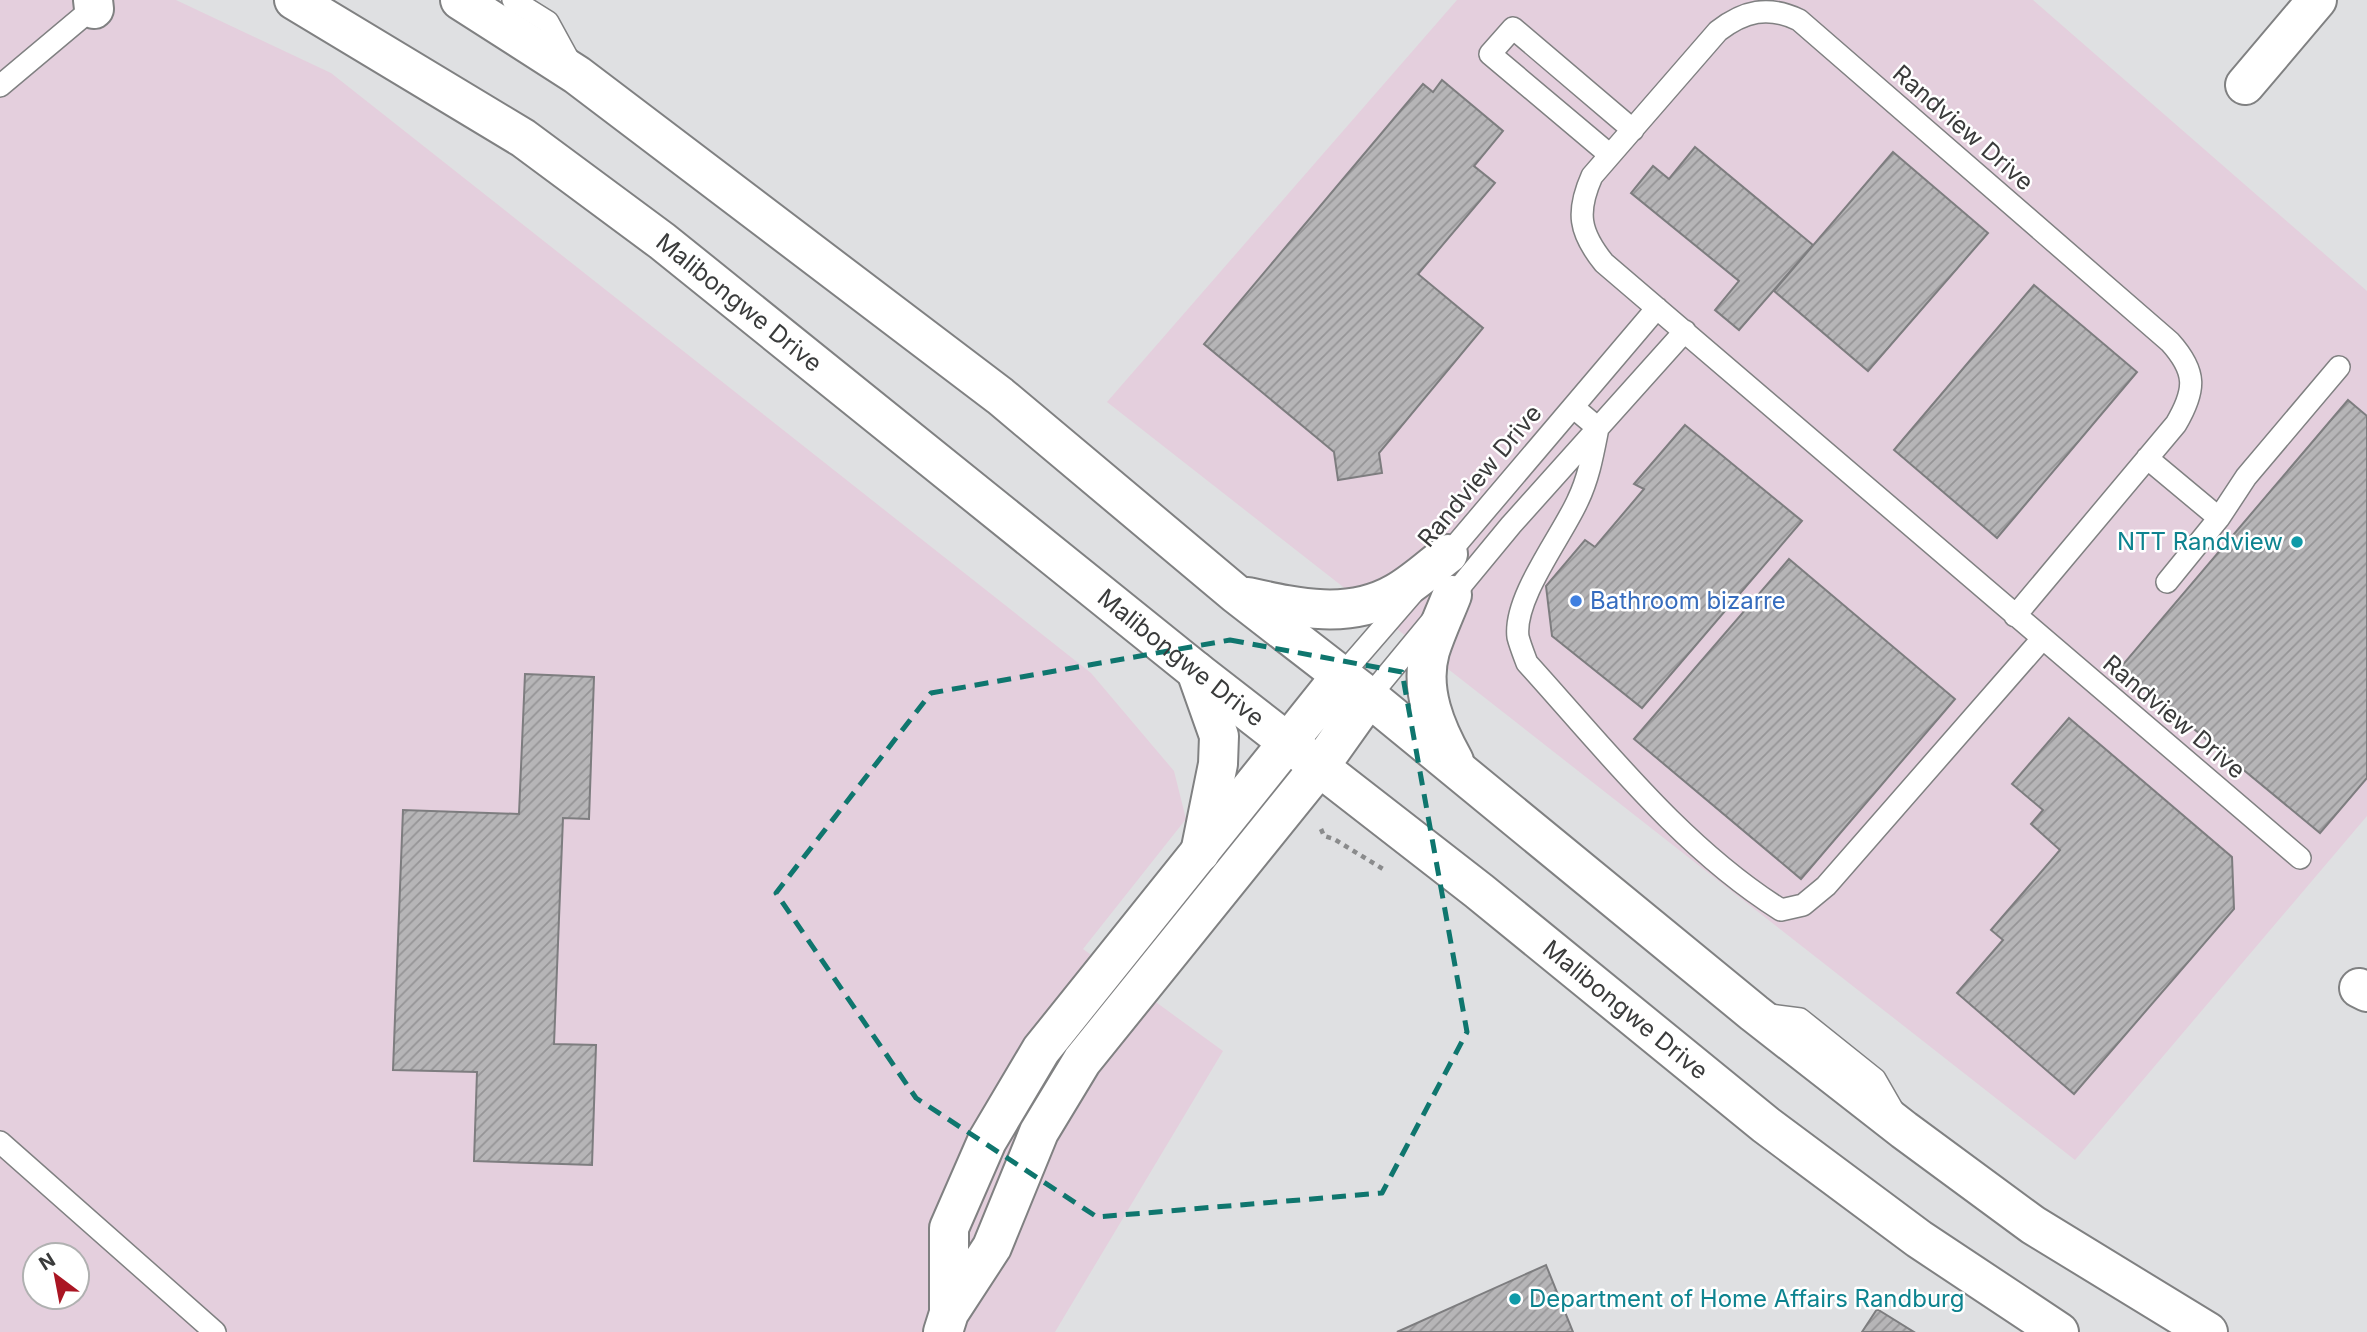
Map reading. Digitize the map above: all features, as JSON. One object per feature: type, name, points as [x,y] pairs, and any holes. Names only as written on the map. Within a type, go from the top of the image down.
[{"type":"main road","name":"Malibongwe Drive","points":[[294,0],[523,138],[662,241],[1196,671],[1479,891],[1766,1125],[1919,1239],[2059,1332]]},
{"type":"main road","points":[[460,0],[577,75],[1000,396],[1236,594],[1355,686],[1754,1013],[1904,1130],[2033,1225],[2208,1332]]},
{"type":"main road","points":[[2245,85],[2317,0]]},
{"type":"main road","points":[[1236,594],[1321,610],[1334,611],[1361,606],[1395,593],[1448,554]]},
{"type":"main road","points":[[1452,594],[1429,654],[1427,692],[1438,732],[1460,771]]},
{"type":"main road","points":[[1196,671],[1219,736],[1218,764],[1200,853]]},
{"type":"main road","points":[[946,1323],[948,1228],[987,1141],[1041,1050],[1289,742],[1355,686]]},
{"type":"main road","points":[[946,1323],[992,1247],[1039,1132],[1082,1061],[1320,766],[1355,686]]},
{"type":"lane","points":[[513,0],[548,22],[577,75]]},
{"type":"lane","points":[[0,86],[96,3]]},
{"type":"lane","name":"Randview Drive","points":[[2015,616],[2176,424],[2187,405],[2191,389],[2190,371],[2171,342],[1799,20],[1785,13],[1769,11],[1751,12],[1732,20],[1718,32],[1592,176],[1581,213],[1592,249],[1604,263],[2015,616],[2300,858]]},
{"type":"lane","points":[[1611,155],[1490,54],[1513,28],[1633,130]]},
{"type":"lane","name":"Randview Drive","points":[[1355,686],[1448,554],[1657,308]]},
{"type":"lane","points":[[1355,686],[1452,594],[1685,331]]},
{"type":"lane","points":[[2168,582],[2219,518],[2246,477],[2339,367]]},
{"type":"lane","points":[[1573,407],[1598,428]]},
{"type":"lane","points":[[1598,428],[1591,468],[1579,500],[1522,607],[1518,636],[1527,663],[1659,811],[1758,895],[1781,910],[1803,905],[1826,886],[2042,639]]},
{"type":"lane","points":[[2147,458],[2219,518]]},
{"type":"lane","points":[[0,1142],[215,1332]]},
{"type":"path","points":[[1321,829],[1324,836],[1334,839],[1383,869]]},
{"type":"highlighted area","points":[[1230,640],[1402,672],[1467,1032],[1382,1193],[1097,1217],[916,1098],[776,893],[931,693]]},
{"type":"shaded area","points":[[0,0],[176,0],[331,73],[1091,673],[1174,771],[1186,819],[1083,949],[1223,1051],[1055,1332],[0,1332]]},
{"type":"shaded area","points":[[1457,0],[2033,0],[2367,291],[2367,816],[2075,1160],[1107,402]]},
{"type":"building","points":[[1442,80],[1503,131],[1474,166],[1495,183],[1418,274],[1483,328],[1379,453],[1382,473],[1338,480],[1334,452],[1204,344],[1423,84],[1433,92]]},
{"type":"building","points":[[1695,147],[1813,245],[1739,330],[1715,310],[1739,281],[1631,193],[1653,166],[1669,179]]},
{"type":"building","points":[[1893,152],[1988,233],[1868,371],[1774,291]]},
{"type":"building","points":[[2034,285],[2137,372],[1997,538],[1894,450]]},
{"type":"building","name":"NTT Randview","points":[[2348,400],[2367,416],[2367,778],[2320,833],[2120,668]]},
{"type":"building","points":[[1685,425],[1802,521],[1642,708],[1552,636],[1546,586],[1585,540],[1595,547],[1644,489],[1634,484]]},
{"type":"building","points":[[1789,559],[1955,699],[1801,879],[1634,739]]},
{"type":"building","points":[[525,674],[594,677],[589,819],[563,818],[554,1044],[596,1045],[592,1165],[474,1161],[477,1072],[393,1070],[403,810],[519,814]]},
{"type":"building","points":[[2069,718],[2232,857],[2234,909],[2074,1094],[1957,993],[2003,940],[1991,930],[2060,850],[2031,824],[2043,810],[2012,784]]},
{"type":"building","name":"Department of Home Affairs Randburg","points":[[1546,1265],[1573,1332],[1397,1332]]},
{"type":"building","points":[[1877,1309],[1914,1332],[1862,1332]]},
{"type":"place","name":"NTT Randview","points":[[2297,542]]},
{"type":"place","name":"Bathroom bizarre","points":[[1576,601]]},
{"type":"place","name":"Department of Home Affairs Randburg","points":[[1515,1299]]}]
